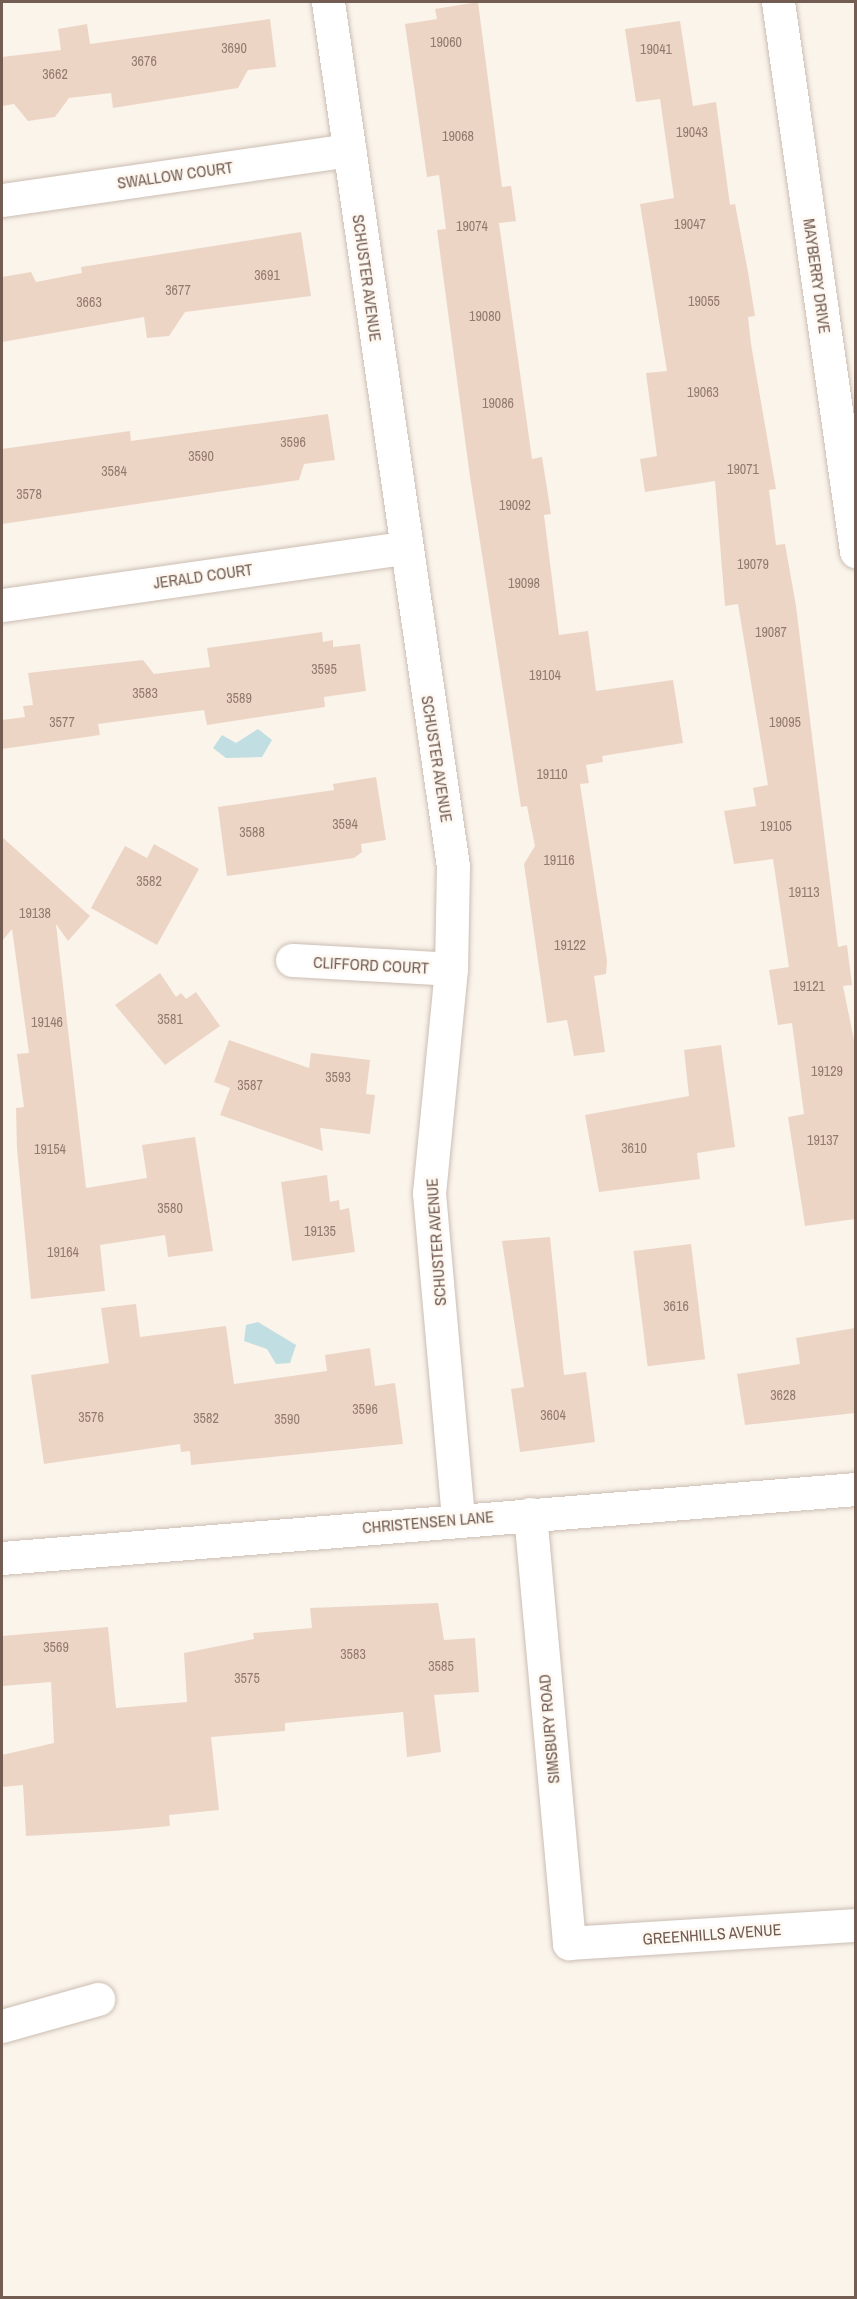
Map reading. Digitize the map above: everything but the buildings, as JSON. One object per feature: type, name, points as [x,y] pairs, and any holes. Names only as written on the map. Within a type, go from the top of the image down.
[{"type":"street","name":"SCHUSTER AVENUE","points":[[328,2],[405,548],[453,866],[450,969],[429,1193],[458,1520]]},
{"type":"street","name":"MAYBERRY DRIVE","points":[[778,2],[855,551]]},
{"type":"street","name":"SWALLOW COURT","points":[[2,200],[349,150]]},
{"type":"street","name":"JERALD COURT","points":[[2,605],[405,548]]},
{"type":"street","name":"CLIFFORD COURT","points":[[292,960],[450,969]]},
{"type":"street","name":"CHRISTENSEN LANE","points":[[2,1558],[855,1489]]},
{"type":"street","name":"SIMSBURY ROAD","points":[[530,1514],[569,1943]]},
{"type":"street","name":"GREENHILLS AVENUE","points":[[569,1943],[855,1926]]},
{"type":"street","points":[[2,2026],[98,1999]]},
{"type":"water","points":[[258,729],[272,740],[262,757],[226,758],[213,748],[222,735],[236,743]]},
{"type":"water","points":[[258,1322],[296,1345],[290,1363],[276,1364],[267,1349],[244,1341],[246,1325]]}]
